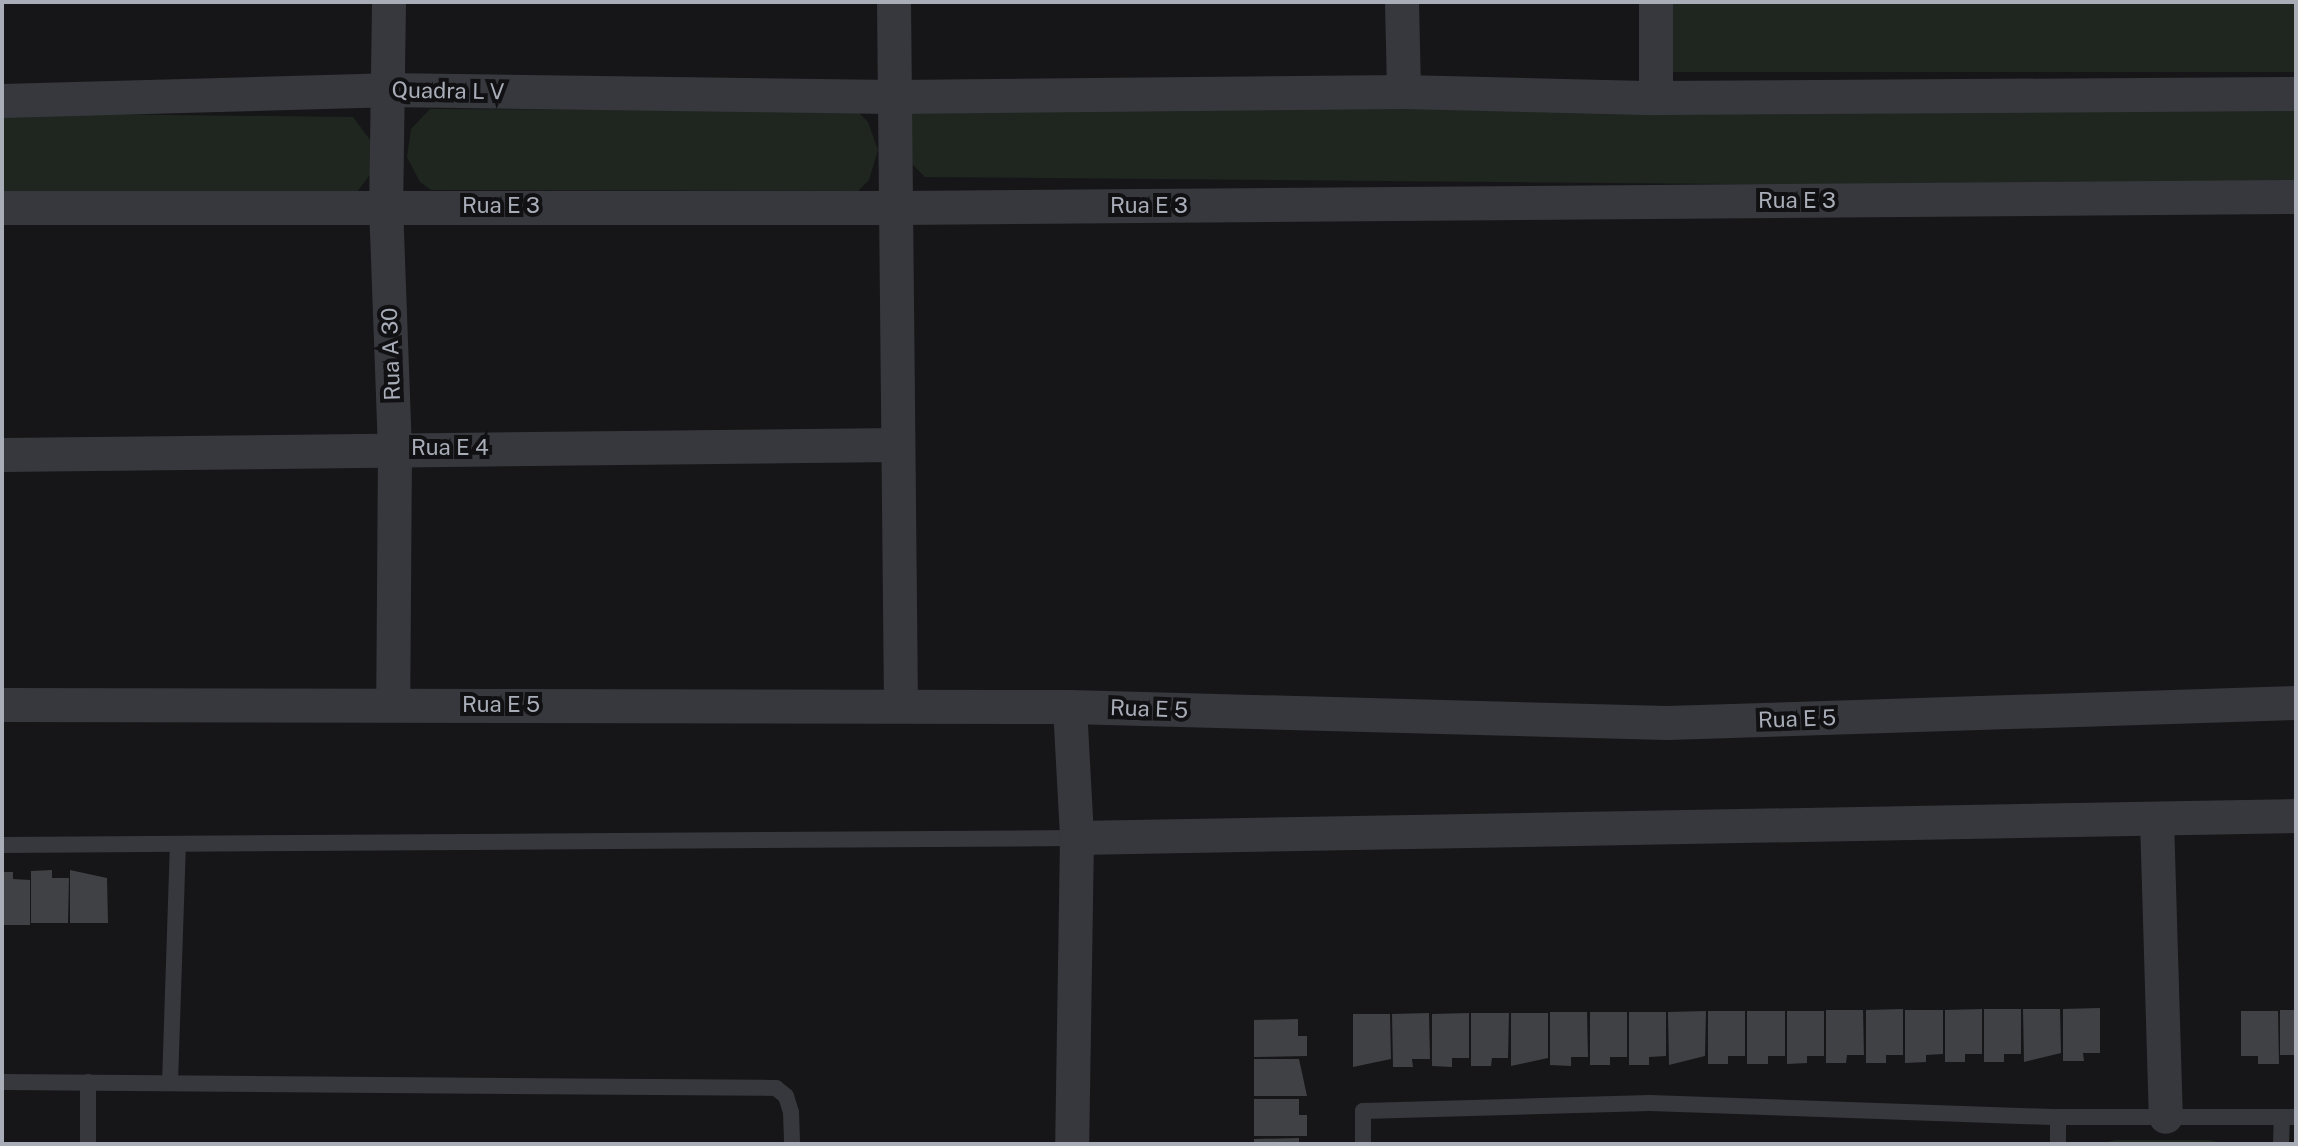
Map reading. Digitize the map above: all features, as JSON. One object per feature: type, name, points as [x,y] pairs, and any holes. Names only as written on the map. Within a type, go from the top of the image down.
[{"type":"street","name":"Rua A 30","points":[[389,2],[386,205],[395,448],[393,705]]},
{"type":"street","points":[[894,2],[901,705]]},
{"type":"street","points":[[1402,2],[1404,92]]},
{"type":"street","points":[[1656,2],[1656,98]]},
{"type":"street","name":"Quadra L V","points":[[2,101],[387,90],[894,97],[1404,92],[1656,98],[2296,94]]},
{"type":"street","name":"Rua E 3","points":[[2,208],[386,205],[897,208],[2296,197]]},
{"type":"street","name":"Rua E 4","points":[[2,455],[395,448],[898,445]]},
{"type":"street","name":"Rua E 5","points":[[2,705],[901,705],[1667,723],[2296,703]]},
{"type":"street","points":[[1070,707],[1077,838],[1072,1144]]},
{"type":"street","points":[[1077,838],[2296,816]]},
{"type":"street","points":[[2157,819],[2166,1117]]},
{"type":"lane","points":[[2,845],[1077,838]]},
{"type":"lane","points":[[170,1083],[178,845]]},
{"type":"lane","points":[[2,1082],[776,1088],[786,1096],[791,1112],[792,1144]]},
{"type":"lane","points":[[88,1082],[88,1144]]},
{"type":"lane","points":[[1363,1144],[1363,1111],[1650,1103],[2058,1117],[2289,1117],[2281,1144]]},
{"type":"lane","points":[[2058,1117],[2058,1144]]},
{"type":"shaded area","points":[[1668,2],[2296,2],[2296,72],[1668,72]]},
{"type":"shaded area","points":[[914,105],[2296,109],[2296,189],[925,177],[906,158],[905,116]]},
{"type":"shaded area","points":[[430,109],[857,111],[868,122],[878,150],[869,180],[858,191],[431,190],[420,182],[407,157],[411,129]]},
{"type":"shaded area","points":[[2,113],[353,117],[371,141],[372,172],[354,196],[2,193]]},
{"type":"shaded area","points":[[2116,1140],[2209,1140],[2225,1144],[2099,1144]]},
{"type":"building","points":[[52,870],[52,878],[69,878],[68,923],[31,923],[31,871]]},
{"type":"building","points":[[70,870],[107,878],[108,923],[70,923]]},
{"type":"building","points":[[2,872],[13,872],[13,879],[30,880],[30,925],[2,925]]},
{"type":"building","points":[[2100,1008],[2100,1053],[2083,1053],[2084,1061],[2063,1061],[2063,1009]]},
{"type":"building","points":[[1903,1009],[1903,1055],[1886,1055],[1886,1063],[1866,1063],[1866,1010]]},
{"type":"building","points":[[1982,1009],[1982,1054],[1965,1054],[1965,1062],[1945,1062],[1945,1010]]},
{"type":"building","points":[[1984,1009],[2021,1009],[2021,1054],[2004,1054],[2004,1062],[1984,1062]]},
{"type":"building","points":[[2023,1009],[2060,1009],[2061,1053],[2024,1062]]},
{"type":"building","points":[[1826,1010],[1863,1010],[1864,1055],[1847,1055],[1846,1063],[1826,1063]]},
{"type":"building","points":[[1905,1010],[1943,1010],[1943,1054],[1926,1055],[1926,1062],[1905,1063]]},
{"type":"building","points":[[2280,1010],[2296,1010],[2296,1055],[2280,1055]]},
{"type":"building","points":[[1706,1011],[1705,1056],[1669,1065],[1668,1012]]},
{"type":"building","points":[[1708,1011],[1745,1011],[1745,1056],[1728,1056],[1728,1064],[1708,1064]]},
{"type":"building","points":[[1747,1011],[1785,1011],[1785,1056],[1768,1056],[1768,1064],[1747,1064]]},
{"type":"building","points":[[1787,1011],[1824,1011],[1824,1056],[1807,1056],[1807,1063],[1787,1064]]},
{"type":"building","points":[[2241,1011],[2278,1011],[2279,1064],[2258,1064],[2258,1056],[2241,1056]]},
{"type":"building","points":[[1550,1012],[1587,1012],[1588,1057],[1571,1057],[1571,1066],[1550,1065]]},
{"type":"building","points":[[1590,1012],[1627,1012],[1627,1057],[1610,1057],[1610,1065],[1590,1065]]},
{"type":"building","points":[[1629,1012],[1666,1012],[1666,1056],[1649,1057],[1649,1065],[1629,1065]]},
{"type":"building","points":[[1429,1013],[1430,1059],[1412,1059],[1413,1067],[1393,1067],[1392,1014]]},
{"type":"building","points":[[1469,1013],[1469,1058],[1452,1058],[1452,1067],[1432,1066],[1432,1014]]},
{"type":"building","points":[[1471,1013],[1509,1013],[1508,1058],[1492,1058],[1491,1066],[1471,1066]]},
{"type":"building","points":[[1511,1013],[1548,1013],[1548,1058],[1511,1066]]},
{"type":"building","points":[[1353,1014],[1390,1014],[1391,1059],[1353,1067]]},
{"type":"building","points":[[1298,1019],[1298,1036],[1307,1036],[1307,1056],[1254,1057],[1254,1020]]},
{"type":"building","points":[[1254,1059],[1299,1059],[1307,1096],[1254,1096]]},
{"type":"building","points":[[1254,1099],[1299,1099],[1299,1115],[1307,1115],[1307,1136],[1254,1136]]},
{"type":"building","points":[[1299,1138],[1299,1144],[1254,1144],[1254,1139]]}]
